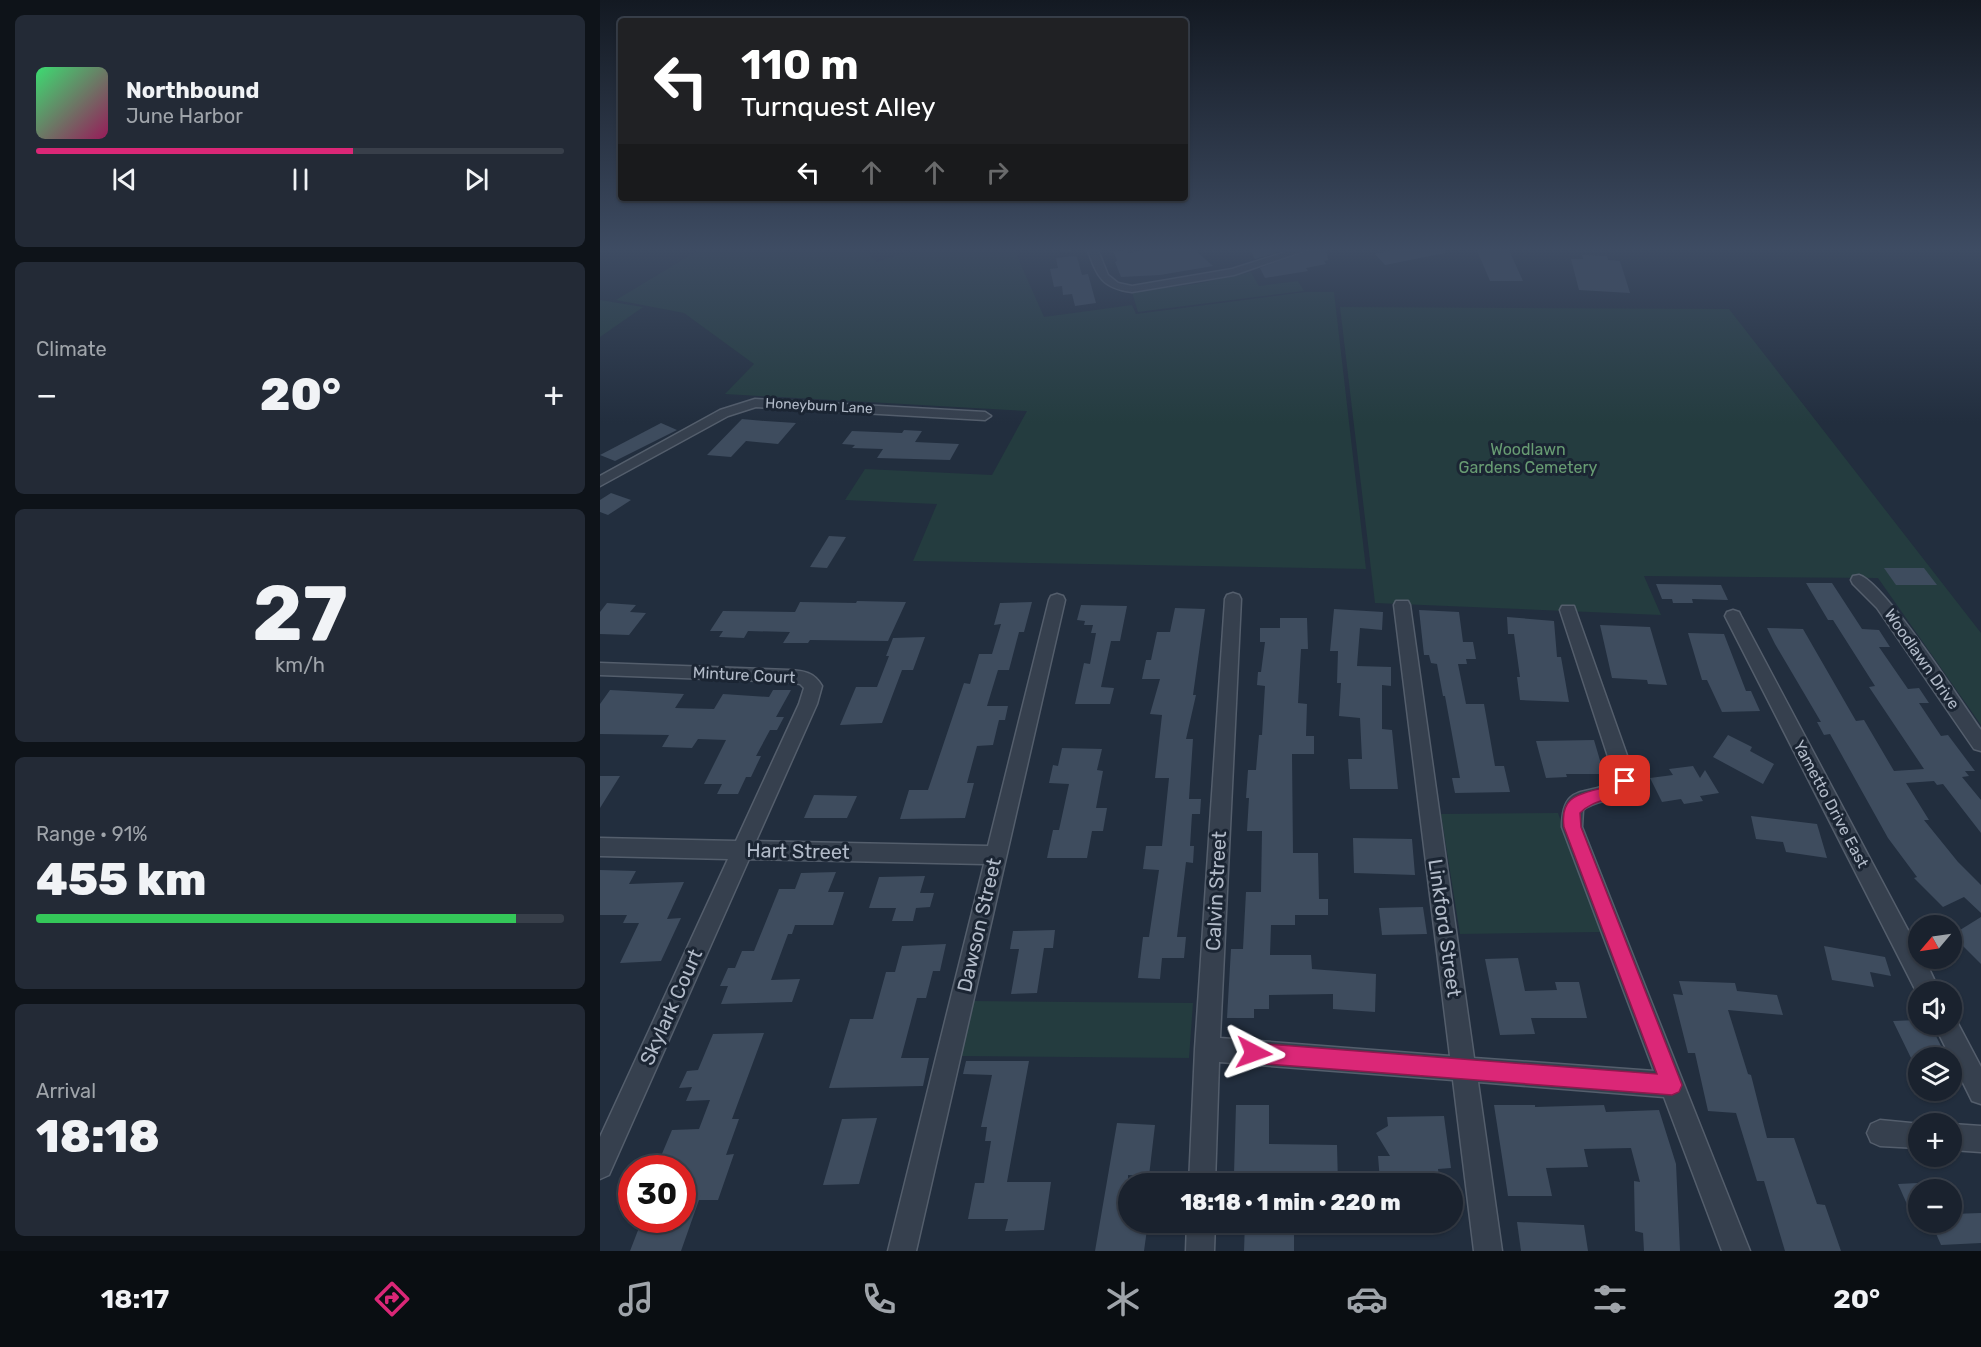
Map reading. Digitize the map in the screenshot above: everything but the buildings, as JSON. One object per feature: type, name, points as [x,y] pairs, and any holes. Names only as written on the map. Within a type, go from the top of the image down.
[{"type":"street","name":"Honeyburn Lane","points":[[600,482],[724,413],[755,403],[985,416]]},
{"type":"street","name":"Woodlawn Drive","points":[[1867,580],[1981,744]]},
{"type":"street","name":"Calvin Street","points":[[1202,1173],[1207,1049],[1233,599]]},
{"type":"street","name":"Dawson Street","points":[[902,1251],[1057,600]]},
{"type":"street","name":"Linkford Street","points":[[1402,605],[1488,1251]]},
{"type":"street","points":[[1568,610],[1625,778],[1621,788],[1588,797],[1576,804],[1571,816],[1572,827],[1736,1251]]},
{"type":"street","name":"Yametto Drive East","points":[[1733,616],[1923,981]]},
{"type":"street","name":"Minture Court","points":[[600,669],[789,676],[811,681],[812,694],[742,849]]},
{"type":"street","name":"Hart Street","points":[[600,847],[996,855]]},
{"type":"street","name":"Skylark Court","points":[[600,1166],[742,849]]},
{"type":"street","points":[[1952,1035],[1981,1092]]},
{"type":"street","points":[[1207,1049],[1672,1085]]},
{"type":"street","points":[[1880,1133],[1908,1134]]},
{"type":"street","points":[[1962,1138],[1981,1139]]},
{"type":"street","points":[[1200,1251],[1201,1233]]},
{"type":"green space","points":[[600,306],[643,307],[600,337]]},
{"type":"green space","points":[[649,306],[1039,306],[1044,317],[1122,306],[1133,306],[1136,314],[1195,306],[1336,306],[1366,569],[913,561],[937,504],[845,500],[865,469],[992,475],[1027,411],[725,394],[754,364],[684,313]]},
{"type":"green space","points":[[1136,306],[1182,306],[1138,312]]},
{"type":"green space","name":"Woodlawn Gardens Cemetery","points":[[1340,307],[1729,309],[1981,633],[1981,725],[1878,578],[1644,576],[1661,615],[1375,603]]},
{"type":"green space","points":[[1558,813],[1601,932],[1460,934],[1441,814]]},
{"type":"green space","points":[[974,1001],[1193,1003],[1189,1058],[961,1056]]},
{"type":"route","points":[[1254,1053],[1672,1085],[1572,827],[1572,810],[1576,804],[1594,795],[1621,788],[1625,781]]}]
